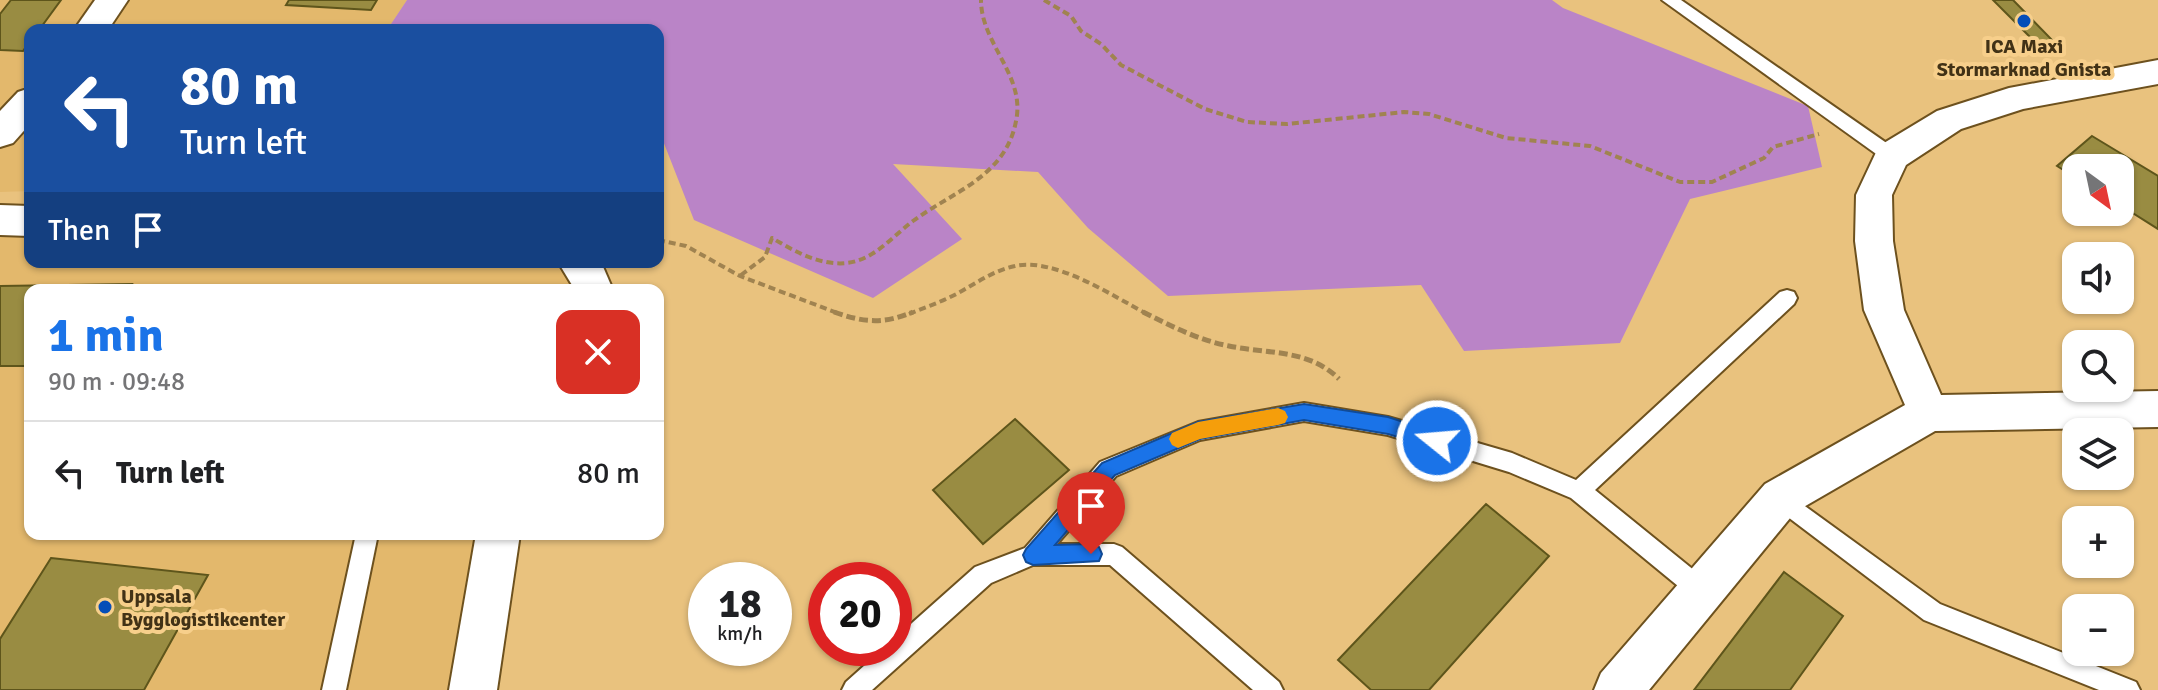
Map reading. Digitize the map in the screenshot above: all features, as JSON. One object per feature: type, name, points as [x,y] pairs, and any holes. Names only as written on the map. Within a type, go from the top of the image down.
[{"type":"street","points":[[95,24],[112,0]]},
{"type":"street","points":[[1929,413],[1884,310],[1874,241],[1874,195],[1892,156],[1949,120],[2021,97],[2158,72]]},
{"type":"street","points":[[0,134],[24,108]]},
{"type":"street","points":[[0,220],[24,221]]},
{"type":"street","points":[[1618,690],[1780,498],[1929,413],[2158,409]]},
{"type":"street","points":[[473,690],[497,540]]},
{"type":"lane","points":[[1670,0],[1892,156]]},
{"type":"lane","points":[[1579,491],[1787,298]]},
{"type":"lane","points":[[1033,555],[1108,469],[1198,431],[1304,412],[1388,426],[1512,463],[1579,491],[1703,592]]},
{"type":"lane","points":[[1780,498],[1932,612],[2128,690]]},
{"type":"lane","points":[[334,690],[366,540]]},
{"type":"lane","points":[[854,690],[983,575],[1033,555],[1114,554],[1271,690]]},
{"type":"path","points":[[740,276],[765,257],[772,238],[821,260],[849,263],[859,259],[914,219],[968,189],[986,174],[1017,119],[1013,80],[995,52],[979,11],[981,0]]},
{"type":"path","points":[[1044,0],[1071,16],[1081,31],[1101,44],[1121,65],[1205,109],[1247,122],[1287,124],[1389,113],[1429,114],[1506,138],[1590,146],[1680,182],[1712,182],[1764,158],[1773,147],[1788,140],[1851,127]]},
{"type":"path","points":[[664,241],[686,246],[740,276],[853,319],[889,322],[957,294],[993,273],[1018,265],[1039,265],[1077,278],[1182,332],[1227,346],[1309,358],[1325,365],[1339,379]]},
{"type":"shaded area","points":[[0,0],[95,0],[78,24],[24,24],[24,87],[0,113]]},
{"type":"shaded area","points":[[112,0],[407,0],[391,24],[95,24]]},
{"type":"shaded area","points":[[407,0],[1552,0],[1563,8],[1808,106],[1822,167],[1690,199],[1620,343],[1464,351],[1421,285],[1168,296],[1088,228],[1038,172],[893,164],[962,239],[873,298],[694,220],[664,143],[664,24],[391,24]]},
{"type":"shaded area","points":[[24,108],[24,191],[0,192],[0,134]]},
{"type":"shaded area","points":[[24,230],[24,268],[581,268],[590,284],[24,284],[24,540],[497,540],[473,690],[0,690],[0,232]]},
{"type":"building","points":[[11,0],[61,0],[43,24],[24,24],[23,51],[0,50],[0,14]]},
{"type":"building","points":[[289,0],[377,0],[371,10],[286,5]]},
{"type":"building","name":"ICA Maxi Stormarknad Gnista","points":[[1993,0],[2013,0],[2055,43],[2039,46]]},
{"type":"building","points":[[2092,136],[2122,154],[2071,154]]},
{"type":"building","points":[[2134,161],[2158,176],[2158,229],[2134,214]]},
{"type":"building","points":[[0,286],[24,286],[24,366],[0,366]]},
{"type":"building","points":[[1015,419],[1069,470],[983,544],[933,490]]},
{"type":"building","points":[[1486,504],[1549,556],[1429,690],[1371,690],[1338,660]]},
{"type":"building","name":"Uppsala Bygglogistikcenter","points":[[51,558],[208,575],[144,690],[0,690],[0,639]]},
{"type":"building","points":[[1784,572],[1843,616],[1790,690],[1694,690]]},
{"type":"slow traffic","points":[[1178,439],[1198,431],[1278,417]]},
{"type":"place","name":"ICA Maxi Stormarknad Gnista","points":[[2024,21]]},
{"type":"place","name":"Uppsala Bygglogistikcenter","points":[[105,607]]},
{"type":"route","points":[[1091,554],[1033,555],[1108,469],[1198,431],[1304,412],[1388,426],[1437,441]]}]
